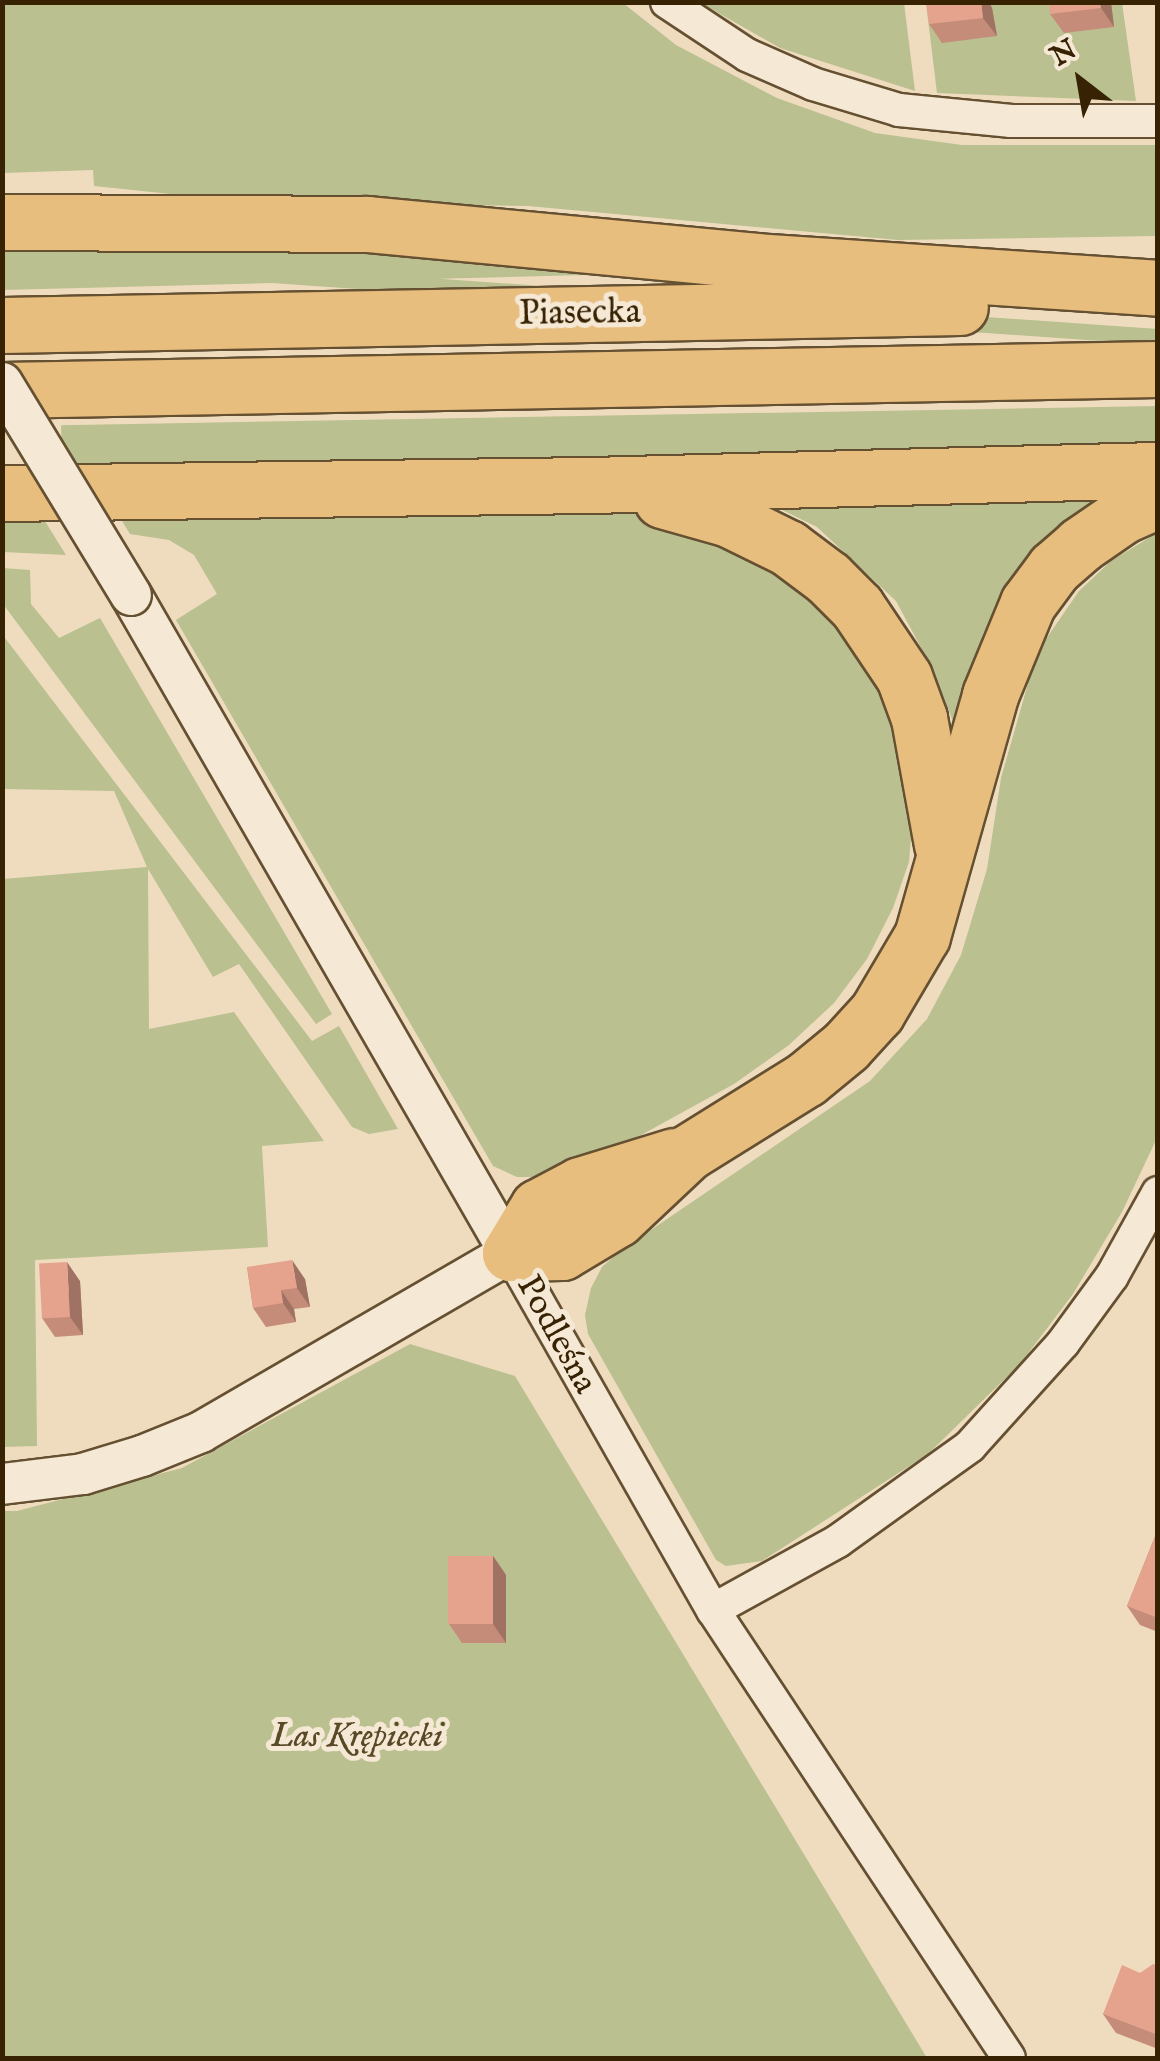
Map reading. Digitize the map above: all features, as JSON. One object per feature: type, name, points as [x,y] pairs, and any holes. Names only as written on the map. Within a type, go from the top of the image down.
[{"type":"highway","points":[[2,222],[368,224],[755,261],[1158,288]]},
{"type":"highway","name":"Piasecka","points":[[2,325],[1158,303]]},
{"type":"highway","name":"Piasecka","points":[[2,390],[1158,369]]},
{"type":"highway","points":[[2,493],[591,485],[1158,470]]},
{"type":"highway","points":[[591,485],[729,519],[788,548],[856,607],[904,677],[919,718],[944,858]]},
{"type":"highway","points":[[510,1252],[562,1252],[617,1219],[686,1153],[806,1079],[846,1046],[877,1012],[922,936],[990,694],[1028,603],[1054,568],[1080,545],[1122,516],[1158,500]]},
{"type":"street","points":[[667,2],[747,56],[813,84],[899,110],[1011,121],[1158,121]]},
{"type":"street","name":"Podleśna","points":[[2,383],[131,595],[713,1610],[1009,2058]]},
{"type":"street","points":[[713,1610],[838,1541],[970,1446],[1063,1344],[1112,1276],[1158,1193]]},
{"type":"street","points":[[2,1484],[83,1474],[201,1432],[510,1252]]},
{"type":"green space","points":[[3,3],[623,3],[676,45],[777,98],[875,133],[962,145],[1157,145],[1157,236],[898,240],[528,206],[238,201],[94,186],[93,170],[3,173]]},
{"type":"green space","points":[[701,3],[904,3],[915,91],[780,48]]},
{"type":"green space","points":[[926,3],[1122,3],[1136,101],[937,93]]},
{"type":"green space","points":[[246,240],[622,274],[3,290],[2,243]]},
{"type":"green space","points":[[5,248],[1158,329],[1157,345],[4,264]]},
{"type":"green space","points":[[1157,406],[1158,454],[62,473],[61,425]]},
{"type":"green space","points":[[1100,498],[1007,588],[983,634],[957,732],[933,670],[896,601],[817,527],[768,503]]},
{"type":"green space","points":[[38,510],[66,555],[3,552],[3,511]]},
{"type":"green space","points":[[116,511],[642,513],[753,552],[813,595],[860,650],[889,704],[913,814],[909,862],[893,908],[867,959],[834,1003],[789,1045],[734,1084],[603,1156],[550,1177],[517,1177],[493,1166],[176,620],[217,594],[194,555],[169,540],[130,534]]},
{"type":"green space","points":[[1157,533],[1157,1138],[1122,1212],[1073,1294],[1020,1364],[928,1454],[762,1561],[726,1566],[716,1560],[588,1334],[585,1315],[591,1288],[602,1267],[620,1251],[870,1081],[927,1019],[961,955],[987,869],[1001,778],[1037,652],[1079,591],[1111,561]]},
{"type":"green space","points":[[3,568],[30,570],[31,604],[59,638],[100,618],[332,1014],[316,1024],[3,604]]},
{"type":"green space","points":[[2,634],[312,1041],[339,1026],[398,1129],[369,1134],[352,1127],[239,964],[213,977],[148,869],[149,1029],[234,1012],[324,1141],[262,1146],[268,1247],[35,1260],[37,1446],[3,1447],[3,879],[147,867],[114,791],[3,789]]},
{"type":"green space","name":"Las Krępiecki","points":[[410,1344],[515,1376],[927,2058],[3,2058],[3,1511],[17,1511],[182,1468]]},
{"type":"building","points":[[926,2],[981,2],[983,18],[929,24]]},
{"type":"building","points":[[1049,2],[1100,2],[1101,8],[1050,14]]},
{"type":"building","points":[[292,1260],[297,1288],[281,1290],[283,1303],[253,1308],[247,1267]]},
{"type":"building","points":[[67,1262],[70,1317],[42,1318],[39,1263]]},
{"type":"building","points":[[1158,1529],[1158,1618],[1127,1606]]},
{"type":"building","points":[[448,1556],[493,1556],[493,1624],[448,1624]]},
{"type":"building","points":[[1153,1964],[1158,1966],[1158,2035],[1103,2014],[1122,1965],[1140,1973]]}]
